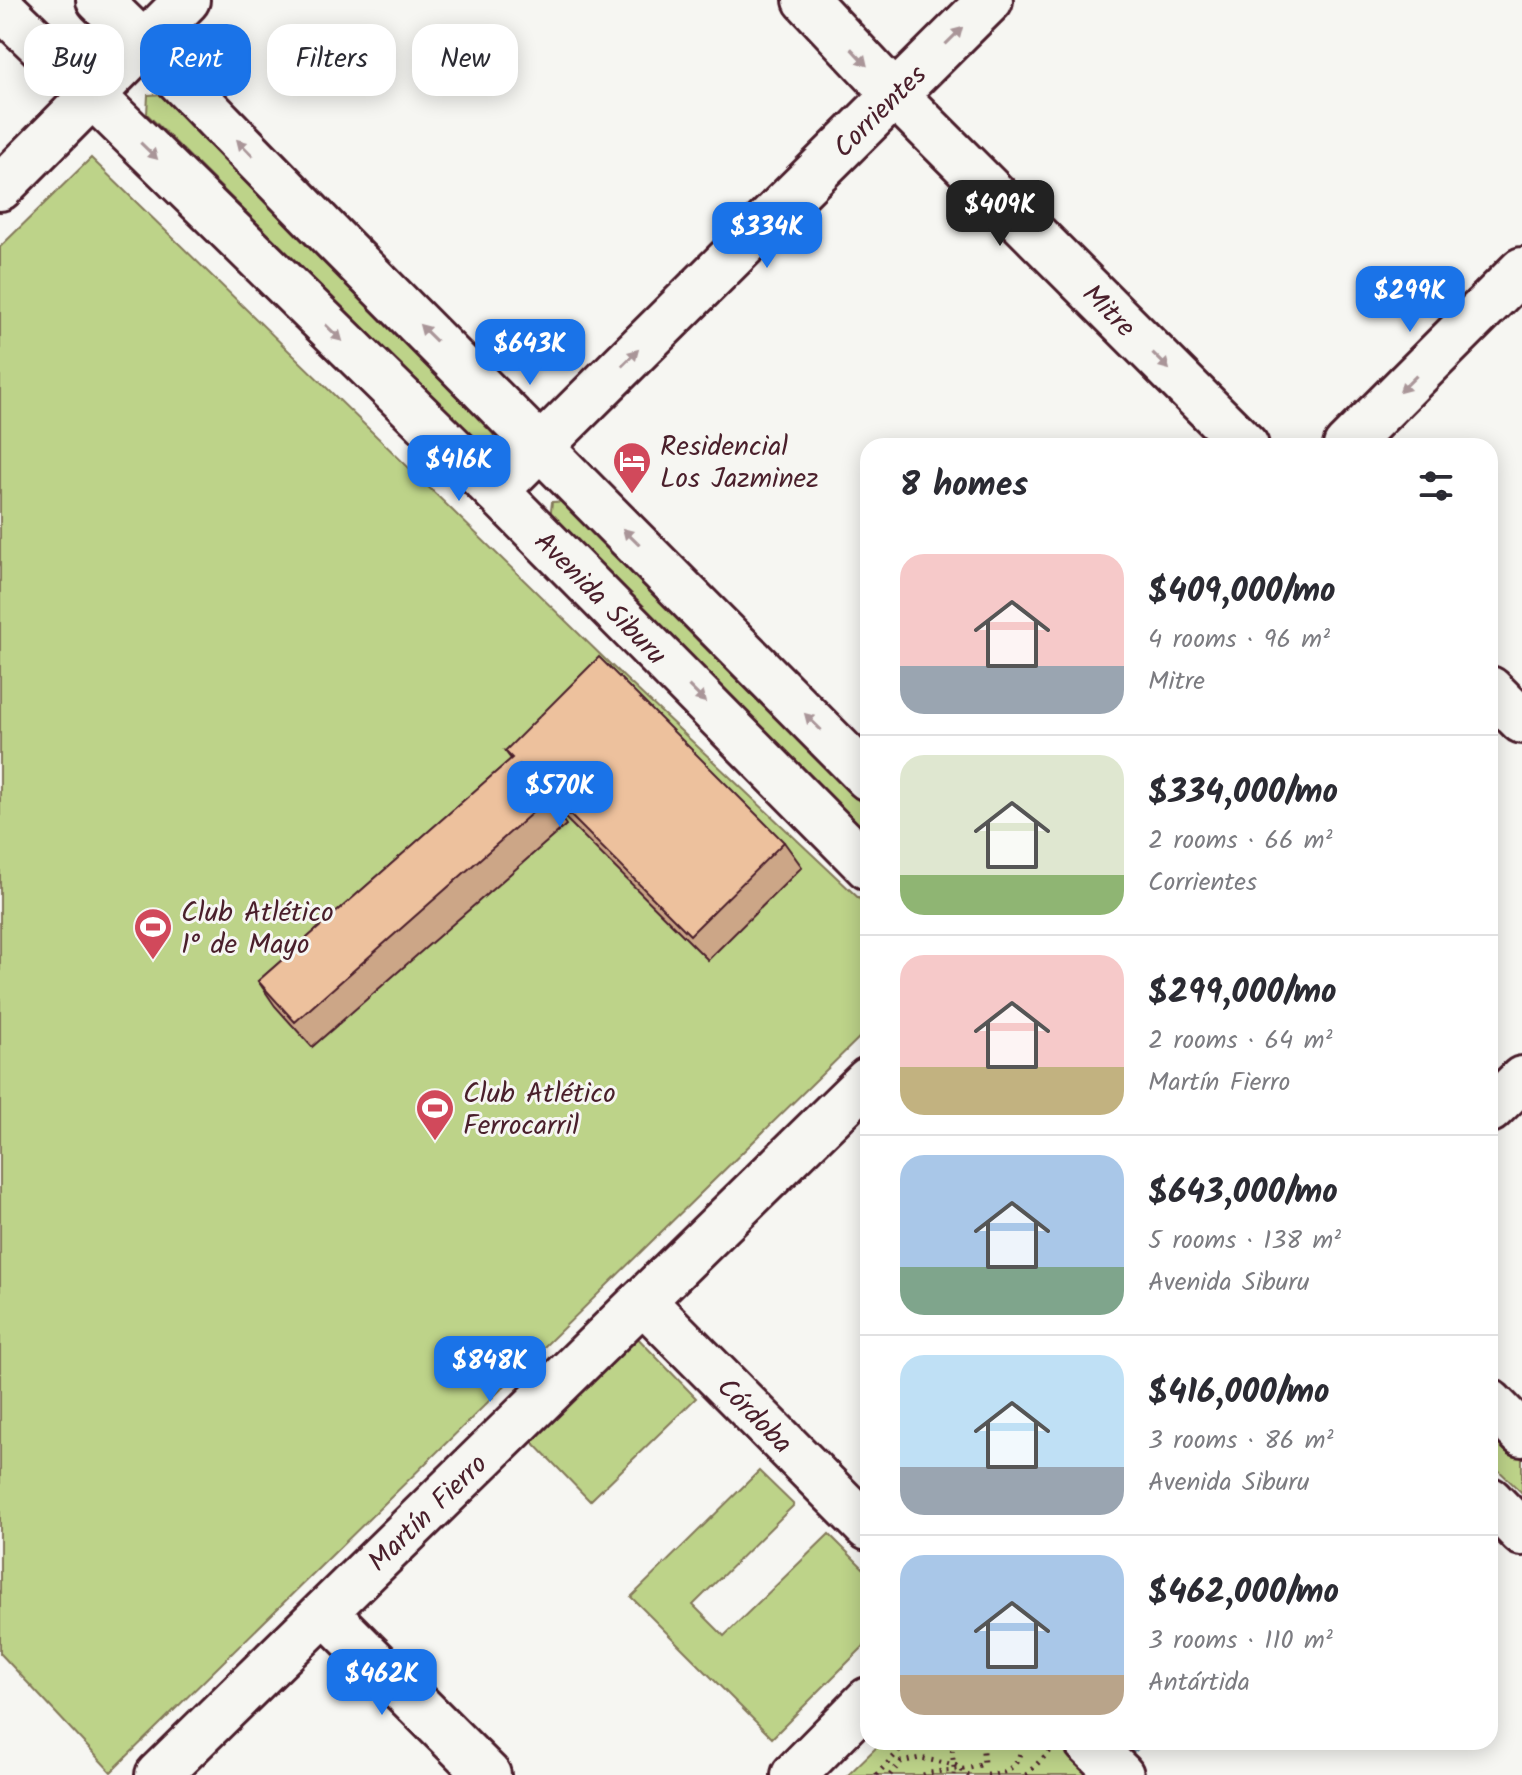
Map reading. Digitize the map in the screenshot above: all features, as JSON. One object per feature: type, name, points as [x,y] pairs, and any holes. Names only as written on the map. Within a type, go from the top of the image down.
[{"type":"street","points":[[99,0],[140,40]]},
{"type":"street","points":[[164,24],[187,0]]},
{"type":"street","name":"Mitre","points":[[806,0],[895,95],[1238,438]]},
{"type":"street","name":"Corrientes","points":[[496,491],[990,0]]},
{"type":"street","name":"Avenida Siburu","points":[[0,6],[24,29]]},
{"type":"street","points":[[124,64],[140,48]]},
{"type":"street","points":[[0,188],[93,96]]},
{"type":"street","name":"Avenida Siburu","points":[[93,96],[496,491],[860,859]]},
{"type":"street","points":[[195,96],[860,770]]},
{"type":"street","points":[[1354,438],[1522,270]]},
{"type":"street","points":[[1498,697],[1522,721]]},
{"type":"street","points":[[1498,1102],[1522,1079]]},
{"type":"street","name":"Martín Fierro","points":[[158,1775],[860,1088]]},
{"type":"street","name":"Córdoba","points":[[643,1301],[860,1520]]},
{"type":"street","points":[[1498,1410],[1522,1434]]},
{"type":"street","points":[[1498,1508],[1522,1533]]},
{"type":"street","points":[[325,1612],[488,1775]]},
{"type":"street","points":[[794,1775],[860,1708]]},
{"type":"street","points":[[1095,1750],[1121,1775]]},
{"type":"path","points":[[876,1775],[900,1750]]},
{"type":"path","points":[[951,1750],[954,1770]]},
{"type":"path","points":[[962,1771],[984,1763],[983,1750]]},
{"type":"path","points":[[987,1775],[1001,1774],[1015,1766],[1021,1750]]},
{"type":"path","points":[[1026,1775],[1051,1750]]},
{"type":"path","points":[[890,1775],[901,1762],[920,1758],[974,1775]]},
{"type":"path","points":[[923,1775],[954,1770]]},
{"type":"green space","points":[[148,96],[168,96],[493,426],[494,441],[482,445],[147,114]]},
{"type":"green space","points":[[91,158],[611,665],[860,899],[860,1037],[111,1772],[0,1653],[0,247]]},
{"type":"green space","points":[[570,501],[860,796],[860,827],[550,520],[552,502]]},
{"type":"green space","points":[[629,1329],[696,1398],[590,1501],[523,1432]]},
{"type":"green space","points":[[1498,1435],[1522,1459],[1522,1493],[1498,1470]]},
{"type":"green space","points":[[759,1471],[794,1505],[693,1605],[724,1636],[829,1534],[860,1565],[860,1650],[772,1738],[631,1597]]},
{"type":"green space","points":[[874,1750],[1094,1750],[1104,1759],[1087,1775],[848,1775]]},
{"type":"building","points":[[599,657],[784,842],[690,935],[519,764],[548,799],[295,1022],[258,981],[512,758],[505,751]]},
{"type":"place","name":"Residencial Los Jazminez","points":[[632,495]]},
{"type":"place","name":"Club Atlético 1° de Mayo","points":[[153,961]]},
{"type":"place","name":"Club Atlético Ferrocarril","points":[[435,1142]]}]
